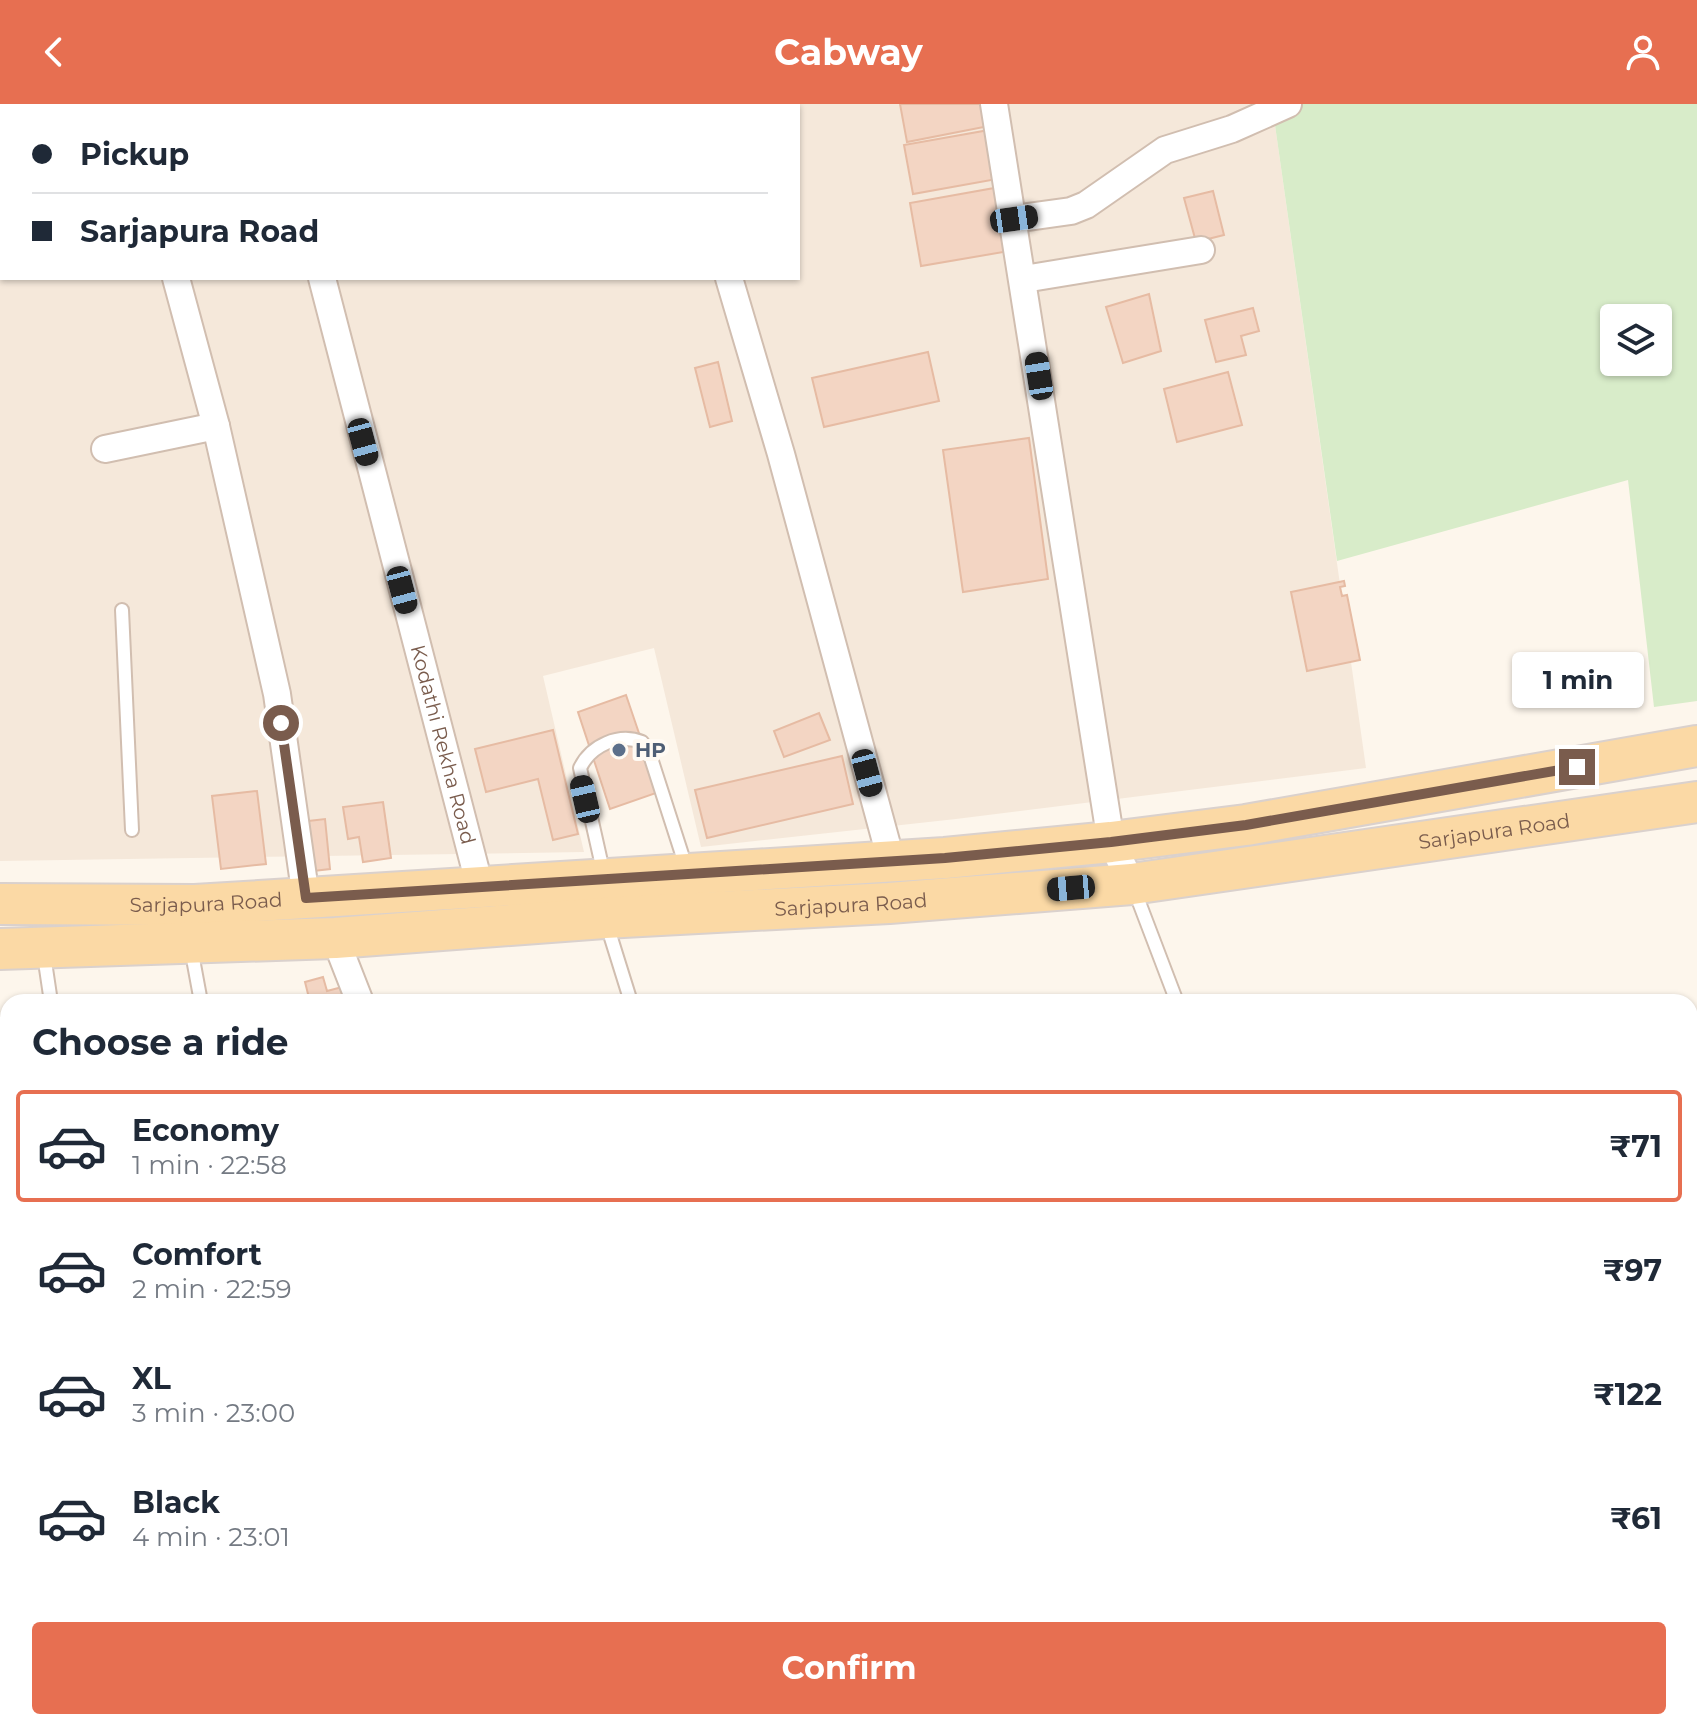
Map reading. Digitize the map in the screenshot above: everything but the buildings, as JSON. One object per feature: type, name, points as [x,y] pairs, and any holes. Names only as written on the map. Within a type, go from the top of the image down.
[{"type":"main road","name":"Sarjapura Road","points":[[0,949],[43,948],[193,924],[306,898],[891,860],[1111,842],[1246,825],[1697,746]]},
{"type":"main road","name":"Sarjapura Road","points":[[0,904],[135,899],[193,924],[335,938],[604,918],[889,903],[1132,884],[1697,802]]},
{"type":"street","points":[[994,104],[1111,842],[1132,884]]},
{"type":"street","points":[[1014,219],[1071,211],[1086,205],[1165,150],[1232,129],[1288,104]]},
{"type":"street","points":[[1024,279],[1201,250]]},
{"type":"street","points":[[177,280],[216,426],[277,694],[306,898]]},
{"type":"street","name":"Kodathi Rekha Road","points":[[323,280],[480,887]]},
{"type":"street","points":[[730,280],[781,454],[891,860]]},
{"type":"street","points":[[105,449],[216,426]]},
{"type":"street","points":[[335,938],[357,994]]},
{"type":"lane","points":[[122,610],[132,830]]},
{"type":"lane","points":[[605,879],[580,768],[593,750],[623,738],[642,742],[649,752],[688,873]]},
{"type":"lane","points":[[1132,884],[1174,994]]},
{"type":"lane","points":[[604,918],[628,994]]},
{"type":"lane","points":[[193,924],[200,994]]},
{"type":"lane","points":[[43,948],[50,994]]},
{"type":"shaded area","points":[[800,104],[1272,104],[1366,768],[701,847],[654,648],[543,676],[584,852],[0,861],[0,280],[800,280]]},
{"type":"green space","points":[[1272,104],[1697,104],[1697,701],[1654,707],[1628,480],[1337,561]]},
{"type":"place","name":"HP","points":[[619,750]]},
{"type":"route","points":[[281,723],[306,898],[945,858],[1111,842],[1246,825],[1577,767]]}]
